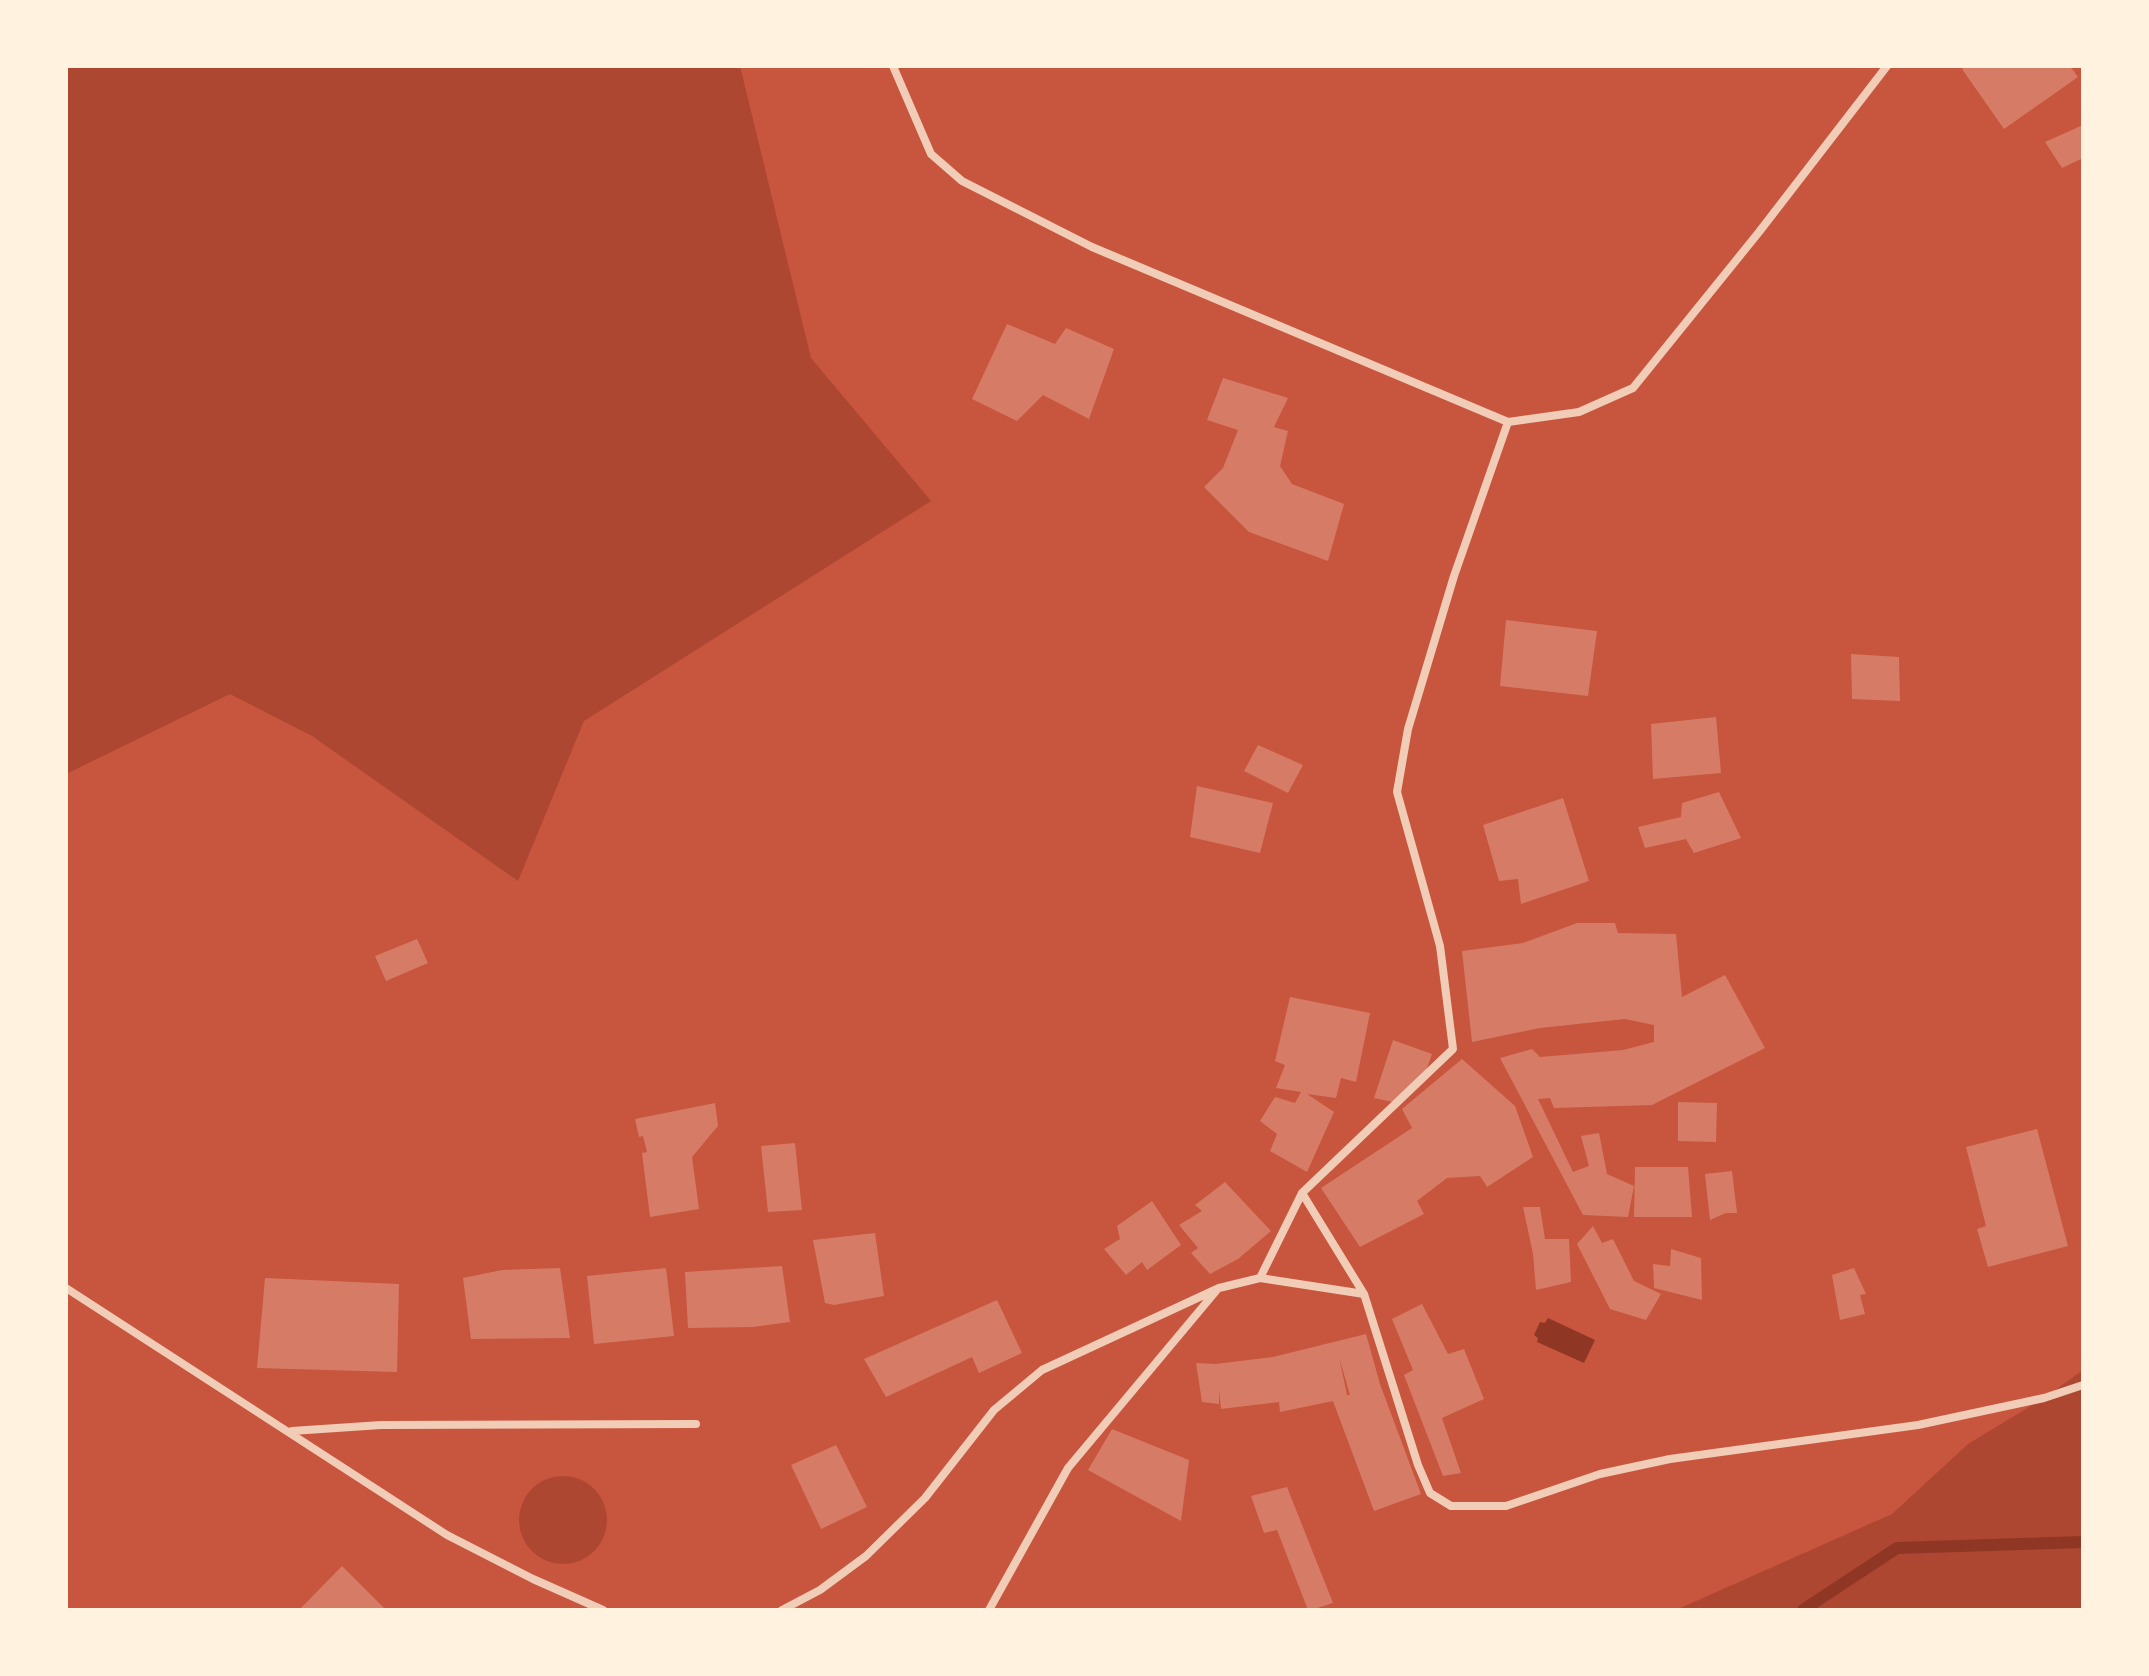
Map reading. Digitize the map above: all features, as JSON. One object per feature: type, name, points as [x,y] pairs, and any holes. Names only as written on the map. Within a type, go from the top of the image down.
[{"type":"street","points":[[893,66],[931,154],[962,181],[1092,247],[1508,422],[1579,412],[1633,388],[1887,66]]},
{"type":"street","points":[[1260,1278],[1302,1193],[1453,1049],[1440,946],[1397,792],[1408,729],[1454,576],[1508,422]]},
{"type":"street","points":[[1302,1193],[1364,1294],[1418,1465],[1430,1493],[1451,1506],[1506,1506],[1600,1474],[1642,1465],[1918,1425],[2044,1398],[2083,1385]]},
{"type":"street","points":[[782,1610],[820,1590],[866,1556],[925,1498],[994,1410],[1042,1370],[1219,1288],[1260,1278],[1364,1294]]},
{"type":"street","points":[[66,1288],[291,1431],[447,1535],[603,1610]]},
{"type":"street","points":[[989,1610],[1068,1468],[1219,1288]]},
{"type":"street","points":[[291,1431],[381,1425],[696,1424]]},
{"type":"shaded area","points":[[66,66],[740,66],[811,358],[931,501],[584,721],[518,881],[312,736],[230,694],[66,774]]},
{"type":"shaded area","points":[[1548,1318],[1595,1340],[1584,1363],[1537,1342],[1538,1338],[1534,1335],[1540,1322],[1545,1323]]},
{"type":"shaded area","points":[[2083,1370],[2083,1610],[1676,1610],[1892,1514],[1968,1444],[2044,1398]]},
{"type":"shaded area","points":[[563,1476],[580,1480],[594,1489],[603,1503],[607,1520],[603,1537],[594,1551],[580,1560],[563,1564],[546,1560],[532,1551],[523,1537],[519,1520],[523,1503],[532,1489],[546,1480]]},
{"type":"building","points":[[1965,66],[2070,66],[2078,77],[2004,129],[1962,69]]},
{"type":"building","points":[[2083,125],[2083,158],[2062,168],[2045,142]]},
{"type":"building","points":[[1007,324],[1055,344],[1066,328],[1114,349],[1089,419],[1043,395],[1017,421],[972,399]]},
{"type":"building","points":[[1223,378],[1288,398],[1274,427],[1288,431],[1280,466],[1292,484],[1344,504],[1328,561],[1249,532],[1204,487],[1223,468],[1238,430],[1207,420]]},
{"type":"building","points":[[1506,620],[1597,631],[1588,696],[1500,686]]},
{"type":"building","points":[[1851,654],[1899,657],[1900,701],[1852,699]]},
{"type":"building","points":[[1716,717],[1721,773],[1653,779],[1651,724]]},
{"type":"building","points":[[1258,745],[1303,765],[1288,793],[1244,771]]},
{"type":"building","points":[[1197,786],[1273,803],[1260,853],[1190,837]]},
{"type":"building","points":[[1719,792],[1741,838],[1694,853],[1686,839],[1645,848],[1638,827],[1681,817],[1682,803]]},
{"type":"building","points":[[1563,798],[1589,881],[1521,904],[1518,879],[1499,881],[1483,825]]},
{"type":"building","points":[[1577,923],[1615,923],[1618,933],[1676,934],[1682,997],[1725,975],[1765,1048],[1652,1105],[1554,1108],[1550,1098],[1538,1099],[1573,1172],[1589,1166],[1581,1136],[1599,1133],[1607,1174],[1634,1186],[1628,1217],[1583,1215],[1500,1058],[1532,1049],[1540,1057],[1623,1050],[1654,1042],[1654,1025],[1625,1019],[1540,1028],[1472,1042],[1462,951],[1523,943]]},
{"type":"building","points":[[417,939],[428,963],[386,981],[375,956]]},
{"type":"building","points":[[1290,997],[1370,1013],[1356,1082],[1341,1078],[1336,1098],[1307,1094],[1334,1112],[1307,1172],[1270,1151],[1277,1134],[1260,1121],[1275,1097],[1295,1103],[1301,1092],[1276,1088],[1285,1065],[1275,1061]]},
{"type":"building","points":[[1393,1040],[1432,1054],[1426,1071],[1393,1102],[1374,1098]]},
{"type":"building","points":[[1462,1059],[1515,1106],[1533,1157],[1487,1187],[1480,1176],[1447,1178],[1417,1201],[1424,1214],[1360,1247],[1321,1188],[1412,1128],[1402,1109]]},
{"type":"building","points":[[1678,1102],[1717,1103],[1716,1142],[1678,1141]]},
{"type":"building","points":[[715,1103],[718,1126],[692,1157],[699,1209],[650,1217],[642,1153],[647,1152],[635,1119]]},
{"type":"building","points":[[2037,1129],[2068,1246],[1988,1267],[1977,1229],[1986,1226],[1966,1147]]},
{"type":"building","points":[[795,1143],[802,1210],[768,1212],[761,1146]]},
{"type":"building","points":[[1635,1167],[1688,1167],[1692,1217],[1634,1217]]},
{"type":"building","points":[[1732,1171],[1737,1213],[1726,1213],[1710,1220],[1705,1174]]},
{"type":"building","points":[[1225,1182],[1271,1231],[1238,1259],[1210,1274],[1191,1253],[1198,1248],[1179,1225],[1202,1211],[1195,1205]]},
{"type":"building","points":[[1152,1201],[1181,1245],[1147,1270],[1142,1262],[1126,1275],[1104,1249],[1120,1239],[1117,1226]]},
{"type":"building","points":[[1523,1207],[1540,1207],[1545,1239],[1569,1239],[1571,1282],[1536,1290],[1533,1254]]},
{"type":"building","points":[[1593,1226],[1602,1243],[1613,1239],[1634,1281],[1661,1294],[1646,1320],[1610,1309],[1577,1244]]},
{"type":"building","points":[[875,1233],[884,1296],[834,1305],[825,1303],[813,1240]]},
{"type":"building","points":[[1671,1249],[1701,1258],[1702,1300],[1654,1288],[1653,1264],[1670,1266]]},
{"type":"building","points":[[782,1266],[790,1322],[753,1327],[688,1328],[685,1272]]},
{"type":"building","points":[[560,1268],[570,1338],[471,1339],[463,1278],[502,1270]]},
{"type":"building","points":[[666,1268],[674,1336],[594,1344],[587,1276]]},
{"type":"building","points":[[1854,1268],[1866,1294],[1860,1295],[1865,1314],[1840,1320],[1832,1275]]},
{"type":"building","points":[[265,1278],[399,1284],[397,1372],[257,1368]]},
{"type":"building","points":[[997,1300],[1022,1353],[979,1373],[972,1357],[886,1397],[864,1359]]},
{"type":"building","points":[[1422,1304],[1448,1354],[1464,1349],[1484,1399],[1442,1418],[1461,1473],[1443,1476],[1404,1375],[1413,1370],[1392,1319]]},
{"type":"building","points":[[1366,1334],[1380,1384],[1421,1494],[1374,1511],[1333,1401],[1280,1412],[1279,1402],[1221,1409],[1219,1390],[1219,1404],[1202,1402],[1196,1363],[1215,1364],[1273,1357]],"holes":[[[1339,1357],[1350,1395],[1347,1395]]]},
{"type":"building","points":[[1112,1429],[1189,1460],[1181,1521],[1088,1470]]},
{"type":"building","points":[[836,1445],[867,1507],[821,1529],[791,1465]]},
{"type":"building","points":[[1287,1487],[1333,1603],[1311,1610],[1308,1610],[1277,1530],[1264,1533],[1251,1496]]},
{"type":"building","points":[[342,1566],[386,1610],[299,1610]]},
{"type":"waterway","points":[[1803,1610],[1897,1548],[2083,1542]]}]
